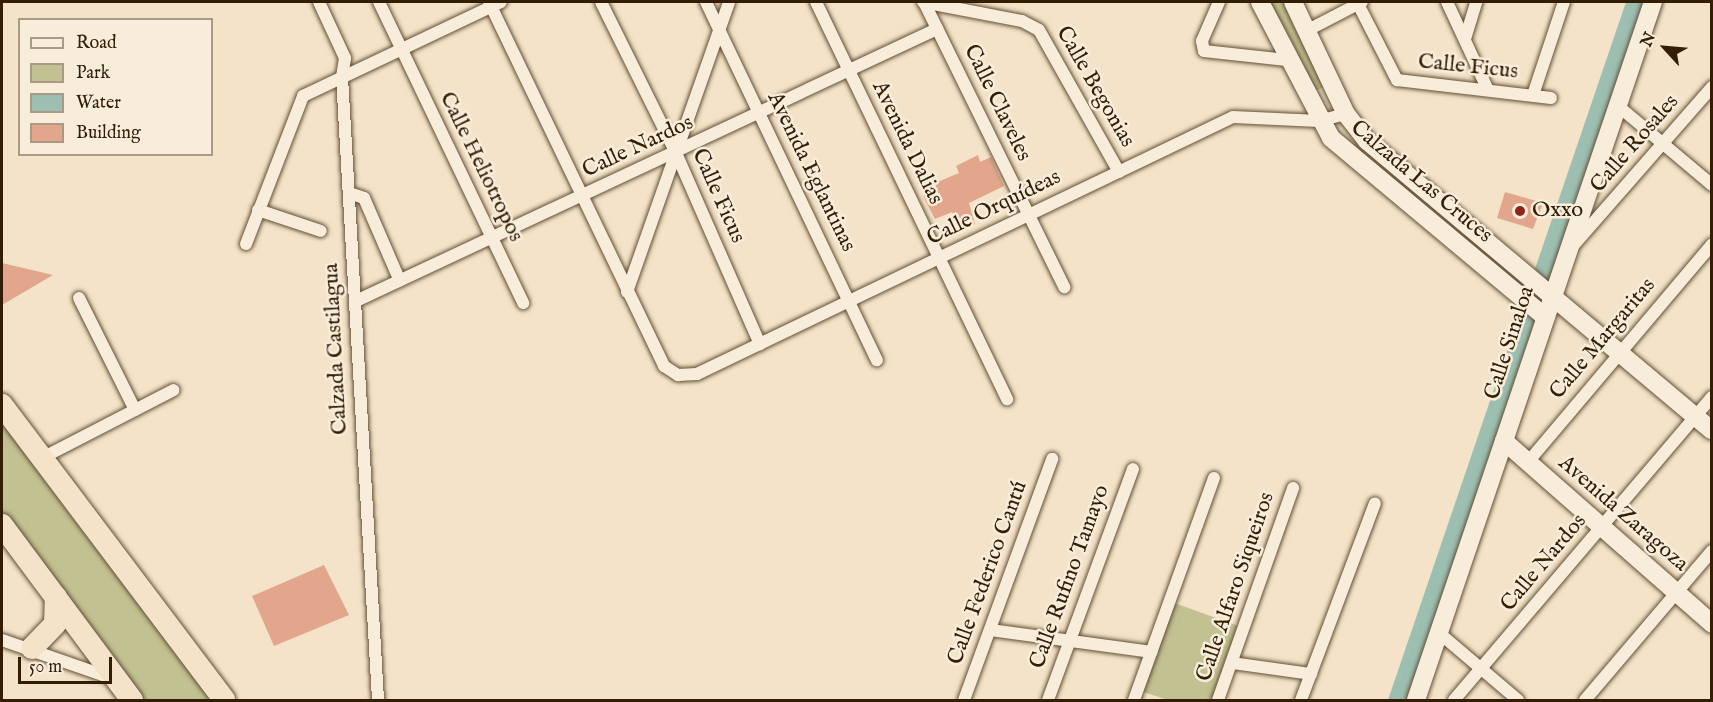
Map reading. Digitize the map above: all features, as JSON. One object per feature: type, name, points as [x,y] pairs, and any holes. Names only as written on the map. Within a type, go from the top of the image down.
[{"type":"highway","points":[[2,405],[224,700]]},
{"type":"highway","points":[[2,525],[132,700]]},
{"type":"highway","points":[[32,648],[55,624],[56,597]]},
{"type":"street","name":"Calzada Castilagua","points":[[319,2],[345,58],[342,77],[378,700]]},
{"type":"street","name":"Calle Heliotropos","points":[[379,2],[523,303]]},
{"type":"street","name":"Calle Ficus","points":[[601,2],[676,153],[760,344]]},
{"type":"street","name":"Avenida Eglantinas","points":[[706,2],[878,360]]},
{"type":"street","points":[[627,292],[729,2]]},
{"type":"street","name":"Avenida Dalias","points":[[816,2],[1007,399]]},
{"type":"street","name":"Calle Begonias","points":[[923,2],[1032,24],[1047,38],[1119,172]]},
{"type":"street","name":"Calle Claveles","points":[[923,2],[1064,287]]},
{"type":"street","points":[[1219,2],[1202,41],[1204,51],[1287,60]]},
{"type":"street","name":"Calzada Las Cruces","points":[[1260,2],[1319,121],[1349,154],[1543,315]]},
{"type":"street","name":"Calzada Las Cruces","points":[[1293,2],[1346,114],[1367,141],[1712,430]]},
{"type":"street","points":[[1306,31],[1359,2]]},
{"type":"street","name":"Calle Ficus","points":[[1359,2],[1392,77],[1551,98]]},
{"type":"street","points":[[1447,2],[1488,90]]},
{"type":"street","points":[[1465,39],[1476,2]]},
{"type":"street","points":[[1533,95],[1564,2]]},
{"type":"street","name":"Calle Sinaloa","points":[[1416,700],[1504,441],[1543,315],[1653,2]]},
{"type":"street","points":[[246,244],[299,102],[310,91],[401,50],[494,3],[580,197],[627,292]]},
{"type":"street","name":"Calle Nardos","points":[[356,301],[760,114],[937,29]]},
{"type":"street","name":"Calle Rosales","points":[[1565,254],[1712,87]]},
{"type":"street","points":[[1617,105],[1712,185]]},
{"type":"street","name":"Calle Orquídeas","points":[[627,292],[669,372],[697,374],[1233,117],[1319,121],[1346,114]]},
{"type":"street","points":[[349,193],[364,198],[400,280]]},
{"type":"street","points":[[258,210],[321,231]]},
{"type":"street","name":"Calle Margaritas","points":[[1527,462],[1712,244]]},
{"type":"street","points":[[79,298],[135,410]]},
{"type":"street","points":[[42,458],[174,390]]},
{"type":"street","name":"Calle Nardos","points":[[1454,700],[1712,397]]},
{"type":"street","name":"Avenida Zaragoza","points":[[1504,441],[1712,624]]},
{"type":"street","name":"Calle Federico Cantú","points":[[964,700],[1052,459]]},
{"type":"street","name":"Calle Rufino Tamayo","points":[[1048,700],[1132,469]]},
{"type":"street","points":[[1134,700],[1214,478]]},
{"type":"street","name":"Calle Alfaro Siqueiros","points":[[1218,700],[1293,488]]},
{"type":"street","points":[[1301,700],[1375,503]]},
{"type":"street","points":[[1586,700],[1712,551]]},
{"type":"street","points":[[991,630],[1151,652]]},
{"type":"street","points":[[1438,632],[1518,700]]},
{"type":"street","points":[[2,640],[32,648],[118,681]]},
{"type":"street","points":[[1232,663],[1311,674]]},
{"type":"green space","points":[[1267,2],[1283,2],[1324,87],[1313,92]]},
{"type":"green space","points":[[2,412],[222,700],[136,700],[2,520]]},
{"type":"green space","points":[[1169,601],[1241,627],[1216,700],[1168,700],[1140,691]]},
{"type":"water","points":[[1626,2],[1644,2],[1410,700],[1388,700]]},
{"type":"building","points":[[978,155],[980,162],[991,157],[1004,186],[969,203],[975,224],[960,230],[952,212],[935,219],[923,196],[937,189],[935,183],[959,173],[956,166]]},
{"type":"building","name":"Oxxo","points":[[1505,192],[1543,203],[1533,229],[1497,218]]},
{"type":"building","points":[[2,263],[53,275],[2,305]]},
{"type":"building","points":[[324,565],[349,615],[274,646],[252,596]]},
{"type":"place","name":"Oxxo","points":[[1520,211]]}]
